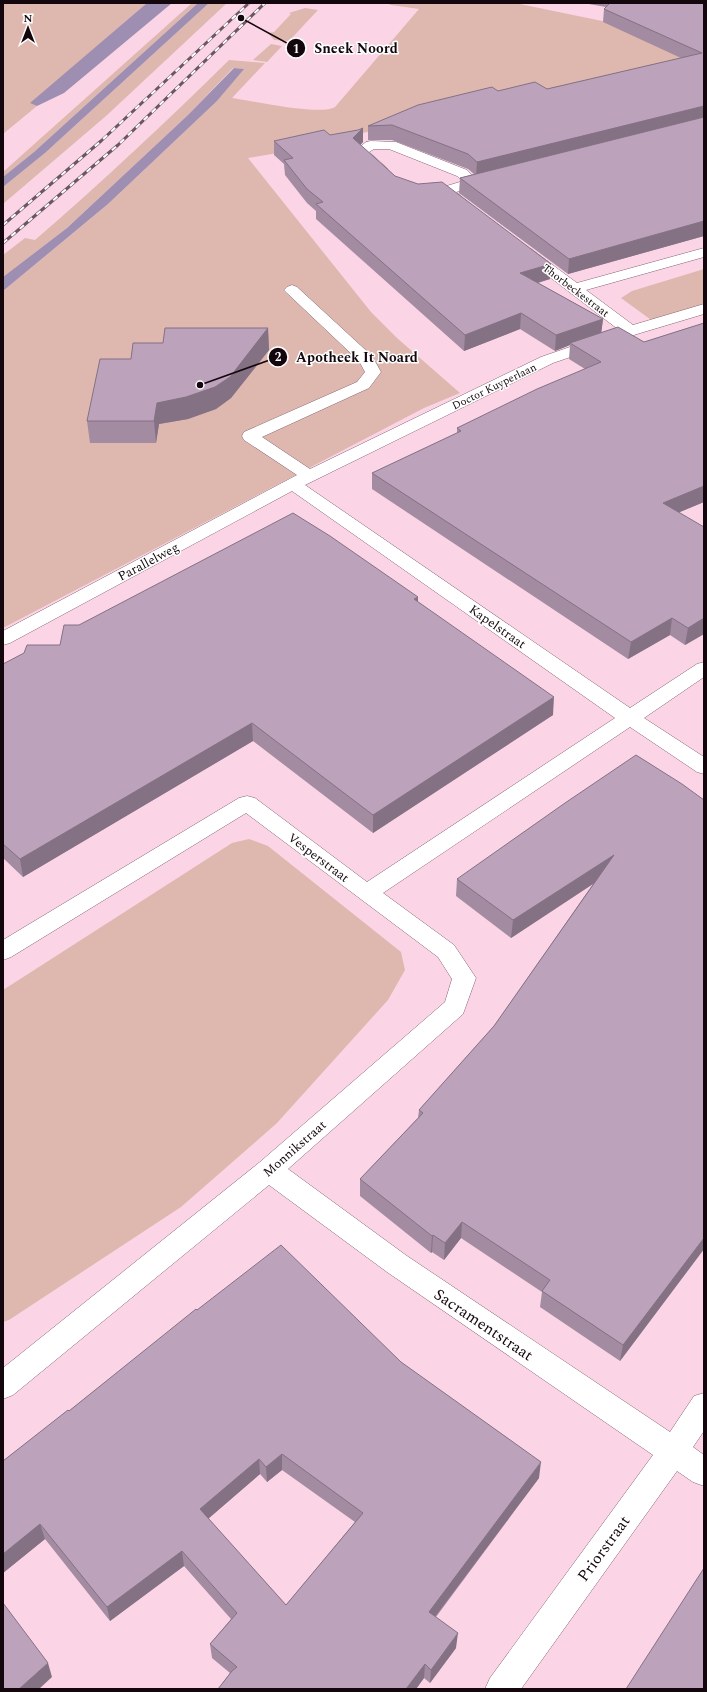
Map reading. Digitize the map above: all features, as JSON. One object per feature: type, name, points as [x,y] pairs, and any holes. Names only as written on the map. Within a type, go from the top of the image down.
[{"type":"street","points":[[390,177],[361,152],[371,145],[391,145],[462,173],[474,183]]},
{"type":"street","points":[[431,192],[445,191],[489,179]]},
{"type":"street","points":[[445,191],[476,214]]},
{"type":"street","name":"Thorbeckestraat","points":[[513,242],[631,331]]},
{"type":"street","points":[[574,289],[704,252]]},
{"type":"street","name":"Kapelstraat","points":[[292,290],[366,359],[373,372],[363,385],[250,436],[301,480],[630,718],[704,767]]},
{"type":"street","name":"Doctor Kuyperlaan","points":[[301,480],[546,360],[631,331],[704,309]]},
{"type":"street","name":"Parallelweg","points":[[3,639],[301,480]]},
{"type":"street","points":[[367,893],[704,668]]},
{"type":"street","name":"Vesperstraat","points":[[7,943],[247,803],[367,893]]},
{"type":"street","name":"Monnikstraat","points":[[3,1386],[269,1170],[455,1007],[464,978],[446,951],[367,893]]},
{"type":"street","name":"Sacramentstraat","points":[[269,1170],[403,1269],[704,1472]]},
{"type":"street","name":"Priorstraat","points":[[501,1689],[673,1452],[704,1406]]},
{"type":"shaded area","points":[[3,3],[147,3],[31,103],[37,106],[3,134]]},
{"type":"shaded area","points":[[147,3],[172,3],[64,93],[37,106],[30,103]]},
{"type":"shaded area","points":[[192,3],[198,3],[34,152],[3,177],[3,172]]},
{"type":"shaded area","points":[[198,3],[209,3],[45,153],[3,187],[3,177],[34,152]]},
{"type":"shaded area","points":[[209,3],[227,3],[106,116],[3,204],[3,187],[45,153]]},
{"type":"shaded area","points":[[386,3],[515,3],[704,42],[704,54],[272,154],[248,158],[371,312],[397,338],[460,393],[424,408],[3,628],[3,291],[108,204],[217,101],[243,69],[233,68],[188,115],[67,228],[3,277],[3,255],[25,238],[35,240],[134,152],[229,60],[265,63],[232,98],[302,109],[316,110],[335,107],[419,9]]},
{"type":"shaded area","points":[[305,8],[318,10],[289,41],[274,40],[268,33],[274,32],[291,14],[289,13]]},
{"type":"shaded area","points":[[271,44],[282,46],[267,62],[253,60]]},
{"type":"shaded area","points":[[234,68],[244,69],[217,101],[108,204],[3,291],[3,277],[67,228],[188,115]]},
{"type":"shaded area","points":[[704,269],[704,307],[654,322],[621,298],[632,291]]},
{"type":"shaded area","points":[[249,839],[268,846],[401,952],[405,970],[388,1000],[277,1123],[181,1207],[9,1320],[3,1322],[3,990],[232,843]]},
{"type":"building","points":[[610,3],[704,3],[704,106],[477,162],[468,154],[392,125],[368,126],[418,105],[492,87],[498,91],[535,82],[547,89],[702,53],[604,9]]},
{"type":"building","points":[[704,117],[704,221],[569,259],[460,178]]},
{"type":"building","points":[[363,128],[353,138],[395,176],[418,184],[442,182],[551,264],[520,273],[603,319],[556,335],[521,313],[465,335],[316,204],[323,202],[307,189],[284,160],[293,158],[274,141],[324,130],[330,135]]},
{"type":"building","points":[[704,323],[704,486],[663,503],[704,527],[704,618],[688,628],[672,618],[631,642],[372,473],[461,431],[457,428],[537,389],[601,362],[570,343],[618,327],[644,342]]},
{"type":"building","points":[[165,328],[268,328],[230,377],[215,387],[186,397],[157,403],[154,421],[87,421],[100,359],[131,359],[133,343],[163,343]]},
{"type":"building","points":[[293,513],[330,536],[418,597],[414,599],[554,697],[373,815],[252,723],[20,859],[3,844],[3,664],[24,653],[27,645],[60,645],[64,625],[79,625]]},
{"type":"building","points":[[636,755],[682,784],[704,800],[704,1238],[623,1345],[542,1291],[550,1280],[462,1222],[445,1243],[433,1235],[432,1236],[360,1179],[423,1113],[419,1110],[494,1026],[614,855],[513,920],[457,879]]},
{"type":"building","points":[[281,1245],[401,1362],[541,1462],[429,1612],[458,1633],[431,1670],[425,1664],[406,1689],[218,1689],[237,1667],[210,1644],[237,1613],[182,1551],[107,1607],[40,1524],[3,1554],[3,1461],[68,1410],[69,1411],[196,1309],[197,1310]],"holes":[[[282,1454],[363,1513],[286,1605],[200,1509],[259,1459],[266,1467]]]},
{"type":"building","points":[[704,1568],[704,1689],[626,1689]]},
{"type":"building","points":[[3,1603],[48,1663],[19,1689],[3,1689]]},
{"type":"railway","points":[[3,225],[101,141],[249,3]]},
{"type":"railway","points":[[3,243],[118,145],[265,3]]},
{"type":"place","name":"Sneek Noord","points":[[241,18]]},
{"type":"place","name":"Apotheek It Noard","points":[[200,385]]}]
